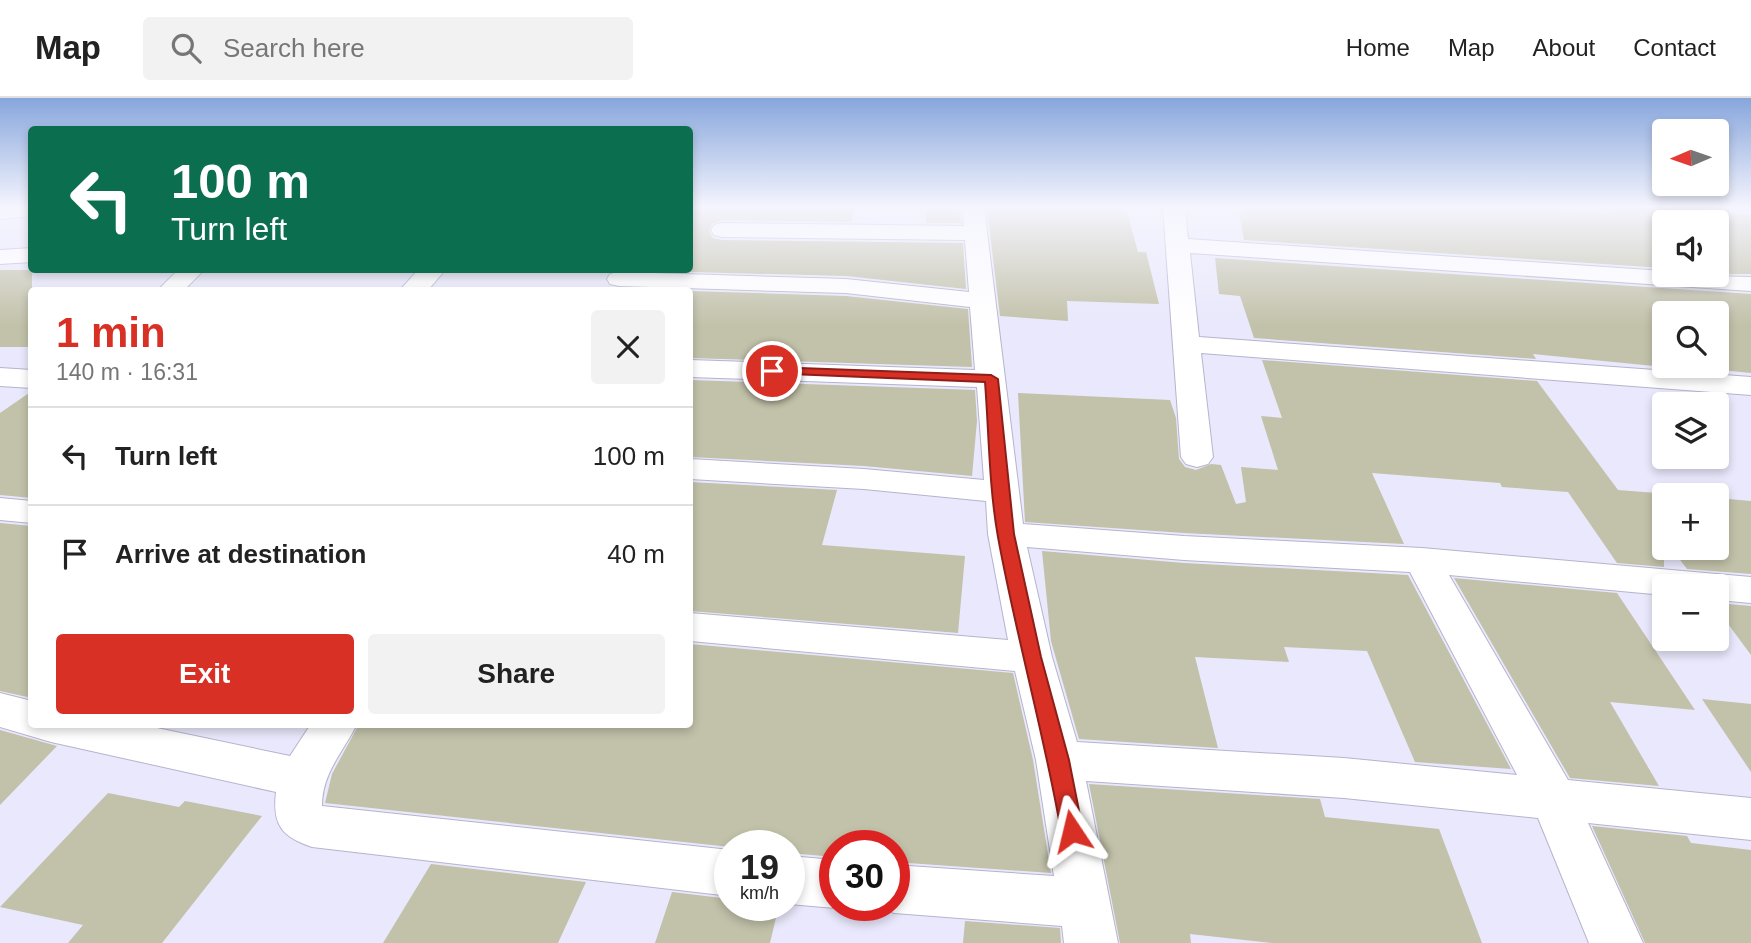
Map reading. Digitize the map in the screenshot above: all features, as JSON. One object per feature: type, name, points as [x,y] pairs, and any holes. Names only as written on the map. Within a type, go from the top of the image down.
[{"type":"street","points":[[910,892],[1087,923],[1059,760],[1032,657],[1006,534],[977,247]]},
{"type":"street","points":[[1177,247],[1197,457]]},
{"type":"street","points":[[1213,247],[1751,284]]},
{"type":"street","points":[[0,257],[28,255]]},
{"type":"street","points":[[173,287],[189,273]]},
{"type":"street","points":[[416,287],[429,273]]},
{"type":"street","points":[[619,280],[846,286],[982,301]]},
{"type":"street","points":[[1188,344],[1751,386]]},
{"type":"street","points":[[693,368],[991,379]]},
{"type":"street","points":[[0,377],[28,379]]},
{"type":"street","points":[[693,468],[864,479],[1001,492]]},
{"type":"street","points":[[0,509],[28,512]]},
{"type":"street","points":[[1006,534],[1184,548],[1422,560],[1652,581]]},
{"type":"street","points":[[1422,560],[1553,798],[1616,943]]},
{"type":"street","points":[[1729,588],[1751,590]]},
{"type":"street","points":[[693,627],[1032,657]]},
{"type":"street","points":[[0,710],[28,718]]},
{"type":"street","points":[[70,728],[301,778]]},
{"type":"street","points":[[332,728],[301,778],[297,807],[301,819],[312,826],[714,871]]},
{"type":"street","points":[[1059,760],[1344,778],[1751,819]]},
{"type":"building","points":[[693,247],[963,247],[966,289],[846,276],[693,272]]},
{"type":"building","points":[[992,247],[1137,247],[1138,252],[1146,252],[1159,304],[1067,301],[1068,321],[1000,316]]},
{"type":"building","points":[[1356,247],[1652,247],[1652,267]]},
{"type":"building","points":[[1729,247],[1751,247],[1751,274],[1729,274]]},
{"type":"building","points":[[1215,258],[1751,294],[1751,373],[1729,371],[1729,301],[1652,301],[1652,366],[1533,354],[1536,359],[1254,338],[1240,296],[1219,294]]},
{"type":"building","points":[[0,270],[28,270],[28,273],[32,273],[32,287],[28,287],[28,347],[0,347]]},
{"type":"building","points":[[693,291],[846,296],[968,309],[972,367],[693,358]]},
{"type":"building","points":[[1262,360],[1537,381],[1618,490],[1652,493],[1652,560],[1664,560],[1664,567],[1617,563],[1568,492],[1502,487],[1500,483],[1372,473],[1404,544],[1025,522],[1018,393],[1170,400],[1176,418],[1179,459],[1185,467],[1196,470],[1211,464],[1221,465],[1236,504],[1246,502],[1241,467],[1278,470],[1261,416],[1282,418]]},
{"type":"building","points":[[693,380],[975,390],[977,421],[972,476],[864,466],[693,457]]},
{"type":"building","points":[[28,394],[28,498],[0,495],[0,413]]},
{"type":"building","points":[[693,482],[837,490],[822,545],[965,556],[958,633],[693,611]]},
{"type":"building","points":[[1729,499],[1751,501],[1751,574],[1687,569],[1680,560],[1729,560]]},
{"type":"building","points":[[0,523],[28,526],[28,697],[0,691]]},
{"type":"building","points":[[1042,551],[1184,563],[1408,575],[1511,769],[1415,762],[1367,651],[1284,647],[1289,662],[1195,657],[1218,748],[1079,739],[1051,641]]},
{"type":"building","points":[[1454,578],[1617,593],[1652,646],[1652,651],[1656,651],[1695,710],[1610,702],[1659,786],[1570,778]]},
{"type":"building","points":[[1729,604],[1751,606],[1751,655],[1729,625]]},
{"type":"building","points":[[693,644],[1013,673],[1033,760],[1051,873],[910,863],[910,830],[819,830],[819,856],[805,854],[805,830],[714,830],[714,845],[325,803],[332,774],[357,728],[693,728]]},
{"type":"building","points":[[1702,699],[1751,704],[1751,772]]},
{"type":"building","points":[[0,730],[57,746],[0,805]]},
{"type":"building","points":[[1089,784],[1320,799],[1325,817],[1439,829],[1482,943],[1272,943],[1190,934],[1191,943],[1120,943]]},
{"type":"building","points":[[108,793],[179,807],[185,801],[262,816],[162,943],[68,943],[83,925],[0,907]]},
{"type":"building","points":[[1592,826],[1687,836],[1691,843],[1751,850],[1751,943],[1645,943]]},
{"type":"building","points":[[431,864],[586,882],[558,943],[383,943]]},
{"type":"building","points":[[672,892],[714,897],[714,921],[775,921],[770,943],[655,943]]},
{"type":"building","points":[[965,921],[1060,928],[1061,943],[963,943]]},
{"type":"route","points":[[772,371],[991,379],[1006,534],[1032,657],[1059,760],[1072,831]]}]
